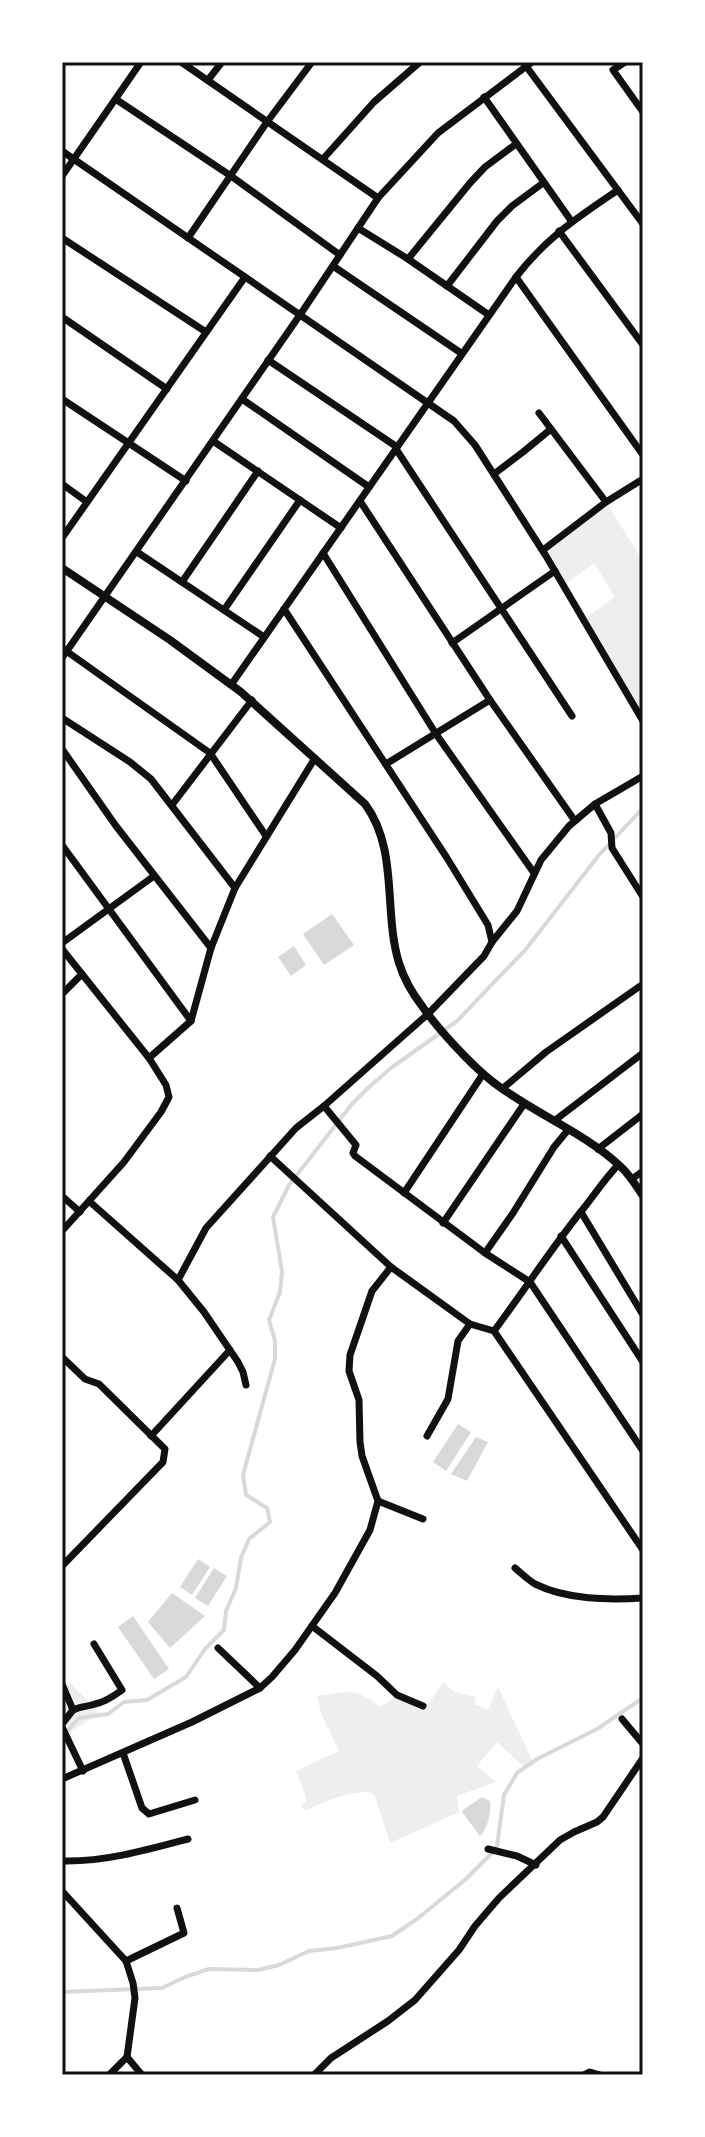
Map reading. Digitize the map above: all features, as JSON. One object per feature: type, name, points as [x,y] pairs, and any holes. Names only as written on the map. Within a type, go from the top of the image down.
[{"type":"street","points":[[62,176],[141,62]]},
{"type":"street","points":[[181,62],[378,198]]},
{"type":"street","points":[[208,80],[222,62]]},
{"type":"street","points":[[188,238],[312,62]]},
{"type":"street","points":[[323,159],[374,102],[420,62]]},
{"type":"street","points":[[625,62],[613,70],[642,109]]},
{"type":"street","points":[[266,836],[210,753],[64,652],[137,552],[378,198],[438,133],[527,63],[643,224]]},
{"type":"street","points":[[484,97],[572,222]]},
{"type":"street","points":[[117,100],[231,176],[340,255]]},
{"type":"street","points":[[408,259],[485,167],[516,144]]},
{"type":"street","points":[[62,151],[301,312],[454,421],[494,474],[543,550],[643,721]]},
{"type":"street","points":[[447,286],[497,221],[543,183]]},
{"type":"street","points":[[231,685],[516,277],[559,231],[618,190]]},
{"type":"street","points":[[358,228],[489,315]]},
{"type":"street","points":[[559,231],[643,345]]},
{"type":"street","points":[[62,238],[206,332]]},
{"type":"street","points":[[333,266],[461,353]]},
{"type":"street","points":[[62,538],[245,277]]},
{"type":"street","points":[[516,277],[643,455]]},
{"type":"street","points":[[62,317],[167,389]]},
{"type":"street","points":[[268,360],[396,448],[572,716]]},
{"type":"street","points":[[62,399],[186,481]]},
{"type":"street","points":[[242,399],[369,487]]},
{"type":"street","points":[[539,413],[606,502]]},
{"type":"street","points":[[494,474],[551,429]]},
{"type":"street","points":[[213,441],[341,528]]},
{"type":"street","points":[[182,582],[258,471]]},
{"type":"street","points":[[543,550],[606,502],[643,479]]},
{"type":"street","points":[[62,484],[87,502]]},
{"type":"street","points":[[224,610],[300,500]]},
{"type":"street","points":[[360,501],[490,700],[575,821]]},
{"type":"street","points":[[137,552],[264,637]]},
{"type":"street","points":[[323,553],[436,734],[534,873]]},
{"type":"street","points":[[62,568],[252,700],[359,797],[376,820],[384,841],[400,965],[409,987],[428,1014],[483,1074],[524,1104],[598,1149],[632,1179],[643,1196]]},
{"type":"street","points":[[452,643],[555,571]]},
{"type":"street","points":[[284,609],[425,822],[488,925],[492,942]]},
{"type":"street","points":[[172,805],[252,700]]},
{"type":"street","points":[[386,764],[490,700]]},
{"type":"street","points":[[62,718],[143,772],[160,789],[235,888]]},
{"type":"street","points":[[62,749],[154,876],[211,948]]},
{"type":"street","points":[[149,1058],[191,1021],[211,948],[235,888],[315,758]]},
{"type":"street","points":[[178,1280],[206,1228],[296,1128],[428,1014],[484,956],[517,911],[541,860],[575,821],[595,804],[643,776]]},
{"type":"street","points":[[595,804],[611,833],[612,848],[643,897]]},
{"type":"street","points":[[62,845],[191,1021]]},
{"type":"street","points":[[62,943],[154,876]]},
{"type":"street","points":[[62,949],[149,1058],[166,1085],[169,1097],[124,1162],[62,1231]]},
{"type":"street","points":[[62,994],[82,974]]},
{"type":"street","points":[[502,1089],[546,1052],[643,984]]},
{"type":"street","points":[[554,1121],[643,1053]]},
{"type":"street","points":[[404,1193],[483,1074]]},
{"type":"street","points":[[443,1223],[524,1104]]},
{"type":"street","points":[[324,1106],[356,1145],[355,1156],[443,1223],[530,1282],[643,1451]]},
{"type":"street","points":[[598,1149],[643,1114]]},
{"type":"street","points":[[485,1253],[568,1130]]},
{"type":"street","points":[[270,1156],[391,1267],[470,1324],[494,1331],[643,1550]]},
{"type":"street","points":[[494,1331],[599,1185],[618,1165]]},
{"type":"street","points":[[632,1179],[643,1171]]},
{"type":"street","points":[[62,1196],[80,1212]]},
{"type":"street","points":[[89,1201],[178,1280],[230,1350],[241,1367],[246,1385]]},
{"type":"street","points":[[581,1212],[643,1315]]},
{"type":"street","points":[[561,1236],[643,1362]]},
{"type":"street","points":[[62,1779],[192,1722],[260,1688],[272,1677],[335,1593],[370,1530],[378,1501],[362,1456],[359,1400],[349,1363],[372,1291],[391,1267]]},
{"type":"street","points":[[427,1436],[448,1399],[458,1341],[470,1324]]},
{"type":"street","points":[[151,1436],[230,1350]]},
{"type":"street","points":[[62,1357],[85,1379],[99,1384],[165,1449],[163,1462],[62,1566]]},
{"type":"street","points":[[378,1501],[423,1519]]},
{"type":"street","points":[[515,1568],[533,1583],[568,1593],[609,1600],[643,1598]]},
{"type":"street","points":[[312,1626],[397,1695],[423,1706]]},
{"type":"street","points":[[83,1771],[63,1729],[73,1710],[111,1698],[122,1690],[94,1644]]},
{"type":"street","points":[[218,1648],[260,1688]]},
{"type":"street","points":[[62,1684],[73,1710]]},
{"type":"street","points":[[622,1719],[643,1744]]},
{"type":"street","points":[[123,1753],[145,1812],[149,1814],[195,1800]]},
{"type":"street","points":[[314,2075],[331,2058],[415,2000],[459,1950],[485,1913],[560,1840],[603,1817],[643,1758]]},
{"type":"street","points":[[62,1861],[134,1854],[188,1839]]},
{"type":"street","points":[[488,1849],[517,1856],[536,1865]]},
{"type":"street","points":[[64,1896],[126,1961],[133,1983],[135,1998],[127,2057],[109,2075]]},
{"type":"street","points":[[126,1961],[184,1933],[177,1908]]},
{"type":"street","points":[[127,2057],[142,2075]]},
{"type":"street","points":[[584,2075],[590,2072],[600,2075]]},
{"type":"shaded area","points":[[606,502],[640,556],[643,554],[643,721],[584,619],[615,597],[594,563],[564,585],[543,550]]},
{"type":"shaded area","points":[[332,914],[354,945],[324,965],[303,934]]},
{"type":"shaded area","points":[[294,946],[306,965],[291,976],[278,957]]},
{"type":"shaded area","points":[[458,1424],[471,1432],[446,1471],[433,1462]]},
{"type":"shaded area","points":[[476,1437],[488,1442],[467,1481],[451,1474]]},
{"type":"shaded area","points":[[198,1559],[210,1567],[192,1595],[180,1587]]},
{"type":"shaded area","points":[[214,1568],[227,1576],[208,1606],[195,1598]]},
{"type":"shaded area","points":[[172,1593],[205,1616],[170,1648],[148,1622]]},
{"type":"shaded area","points":[[133,1616],[169,1669],[154,1679],[118,1627]]},
{"type":"shaded area","points":[[443,1682],[454,1692],[476,1697],[474,1704],[488,1710],[498,1687],[532,1760],[523,1766],[497,1742],[477,1766],[496,1782],[457,1796],[459,1812],[390,1843],[375,1796],[370,1792],[337,1797],[306,1811],[301,1806],[307,1800],[296,1771],[339,1751],[321,1713],[317,1696],[356,1693],[379,1706],[397,1695],[423,1706],[430,1702]]},
{"type":"shaded area","points":[[70,1683],[99,1713],[62,1738],[62,1686]]},
{"type":"shaded area","points":[[482,1797],[490,1801],[490,1810],[487,1825],[480,1836],[462,1812]]},
{"type":"waterway","points":[[66,1732],[79,1718],[108,1714],[124,1702],[147,1700],[186,1677],[205,1649],[224,1630],[226,1611],[236,1588],[241,1558],[249,1539],[270,1522],[267,1508],[246,1495],[243,1475],[275,1359],[275,1341],[269,1320],[280,1292],[282,1272],[273,1217],[289,1185],[352,1104],[369,1087],[457,1021],[526,949],[599,855],[643,808]]},
{"type":"waterway","points":[[62,1992],[162,1988],[209,1969],[258,1970],[279,1965],[309,1951],[392,1936],[466,1879],[492,1853],[497,1846],[504,1795],[517,1773],[537,1759],[597,1729],[643,1698]]}]
